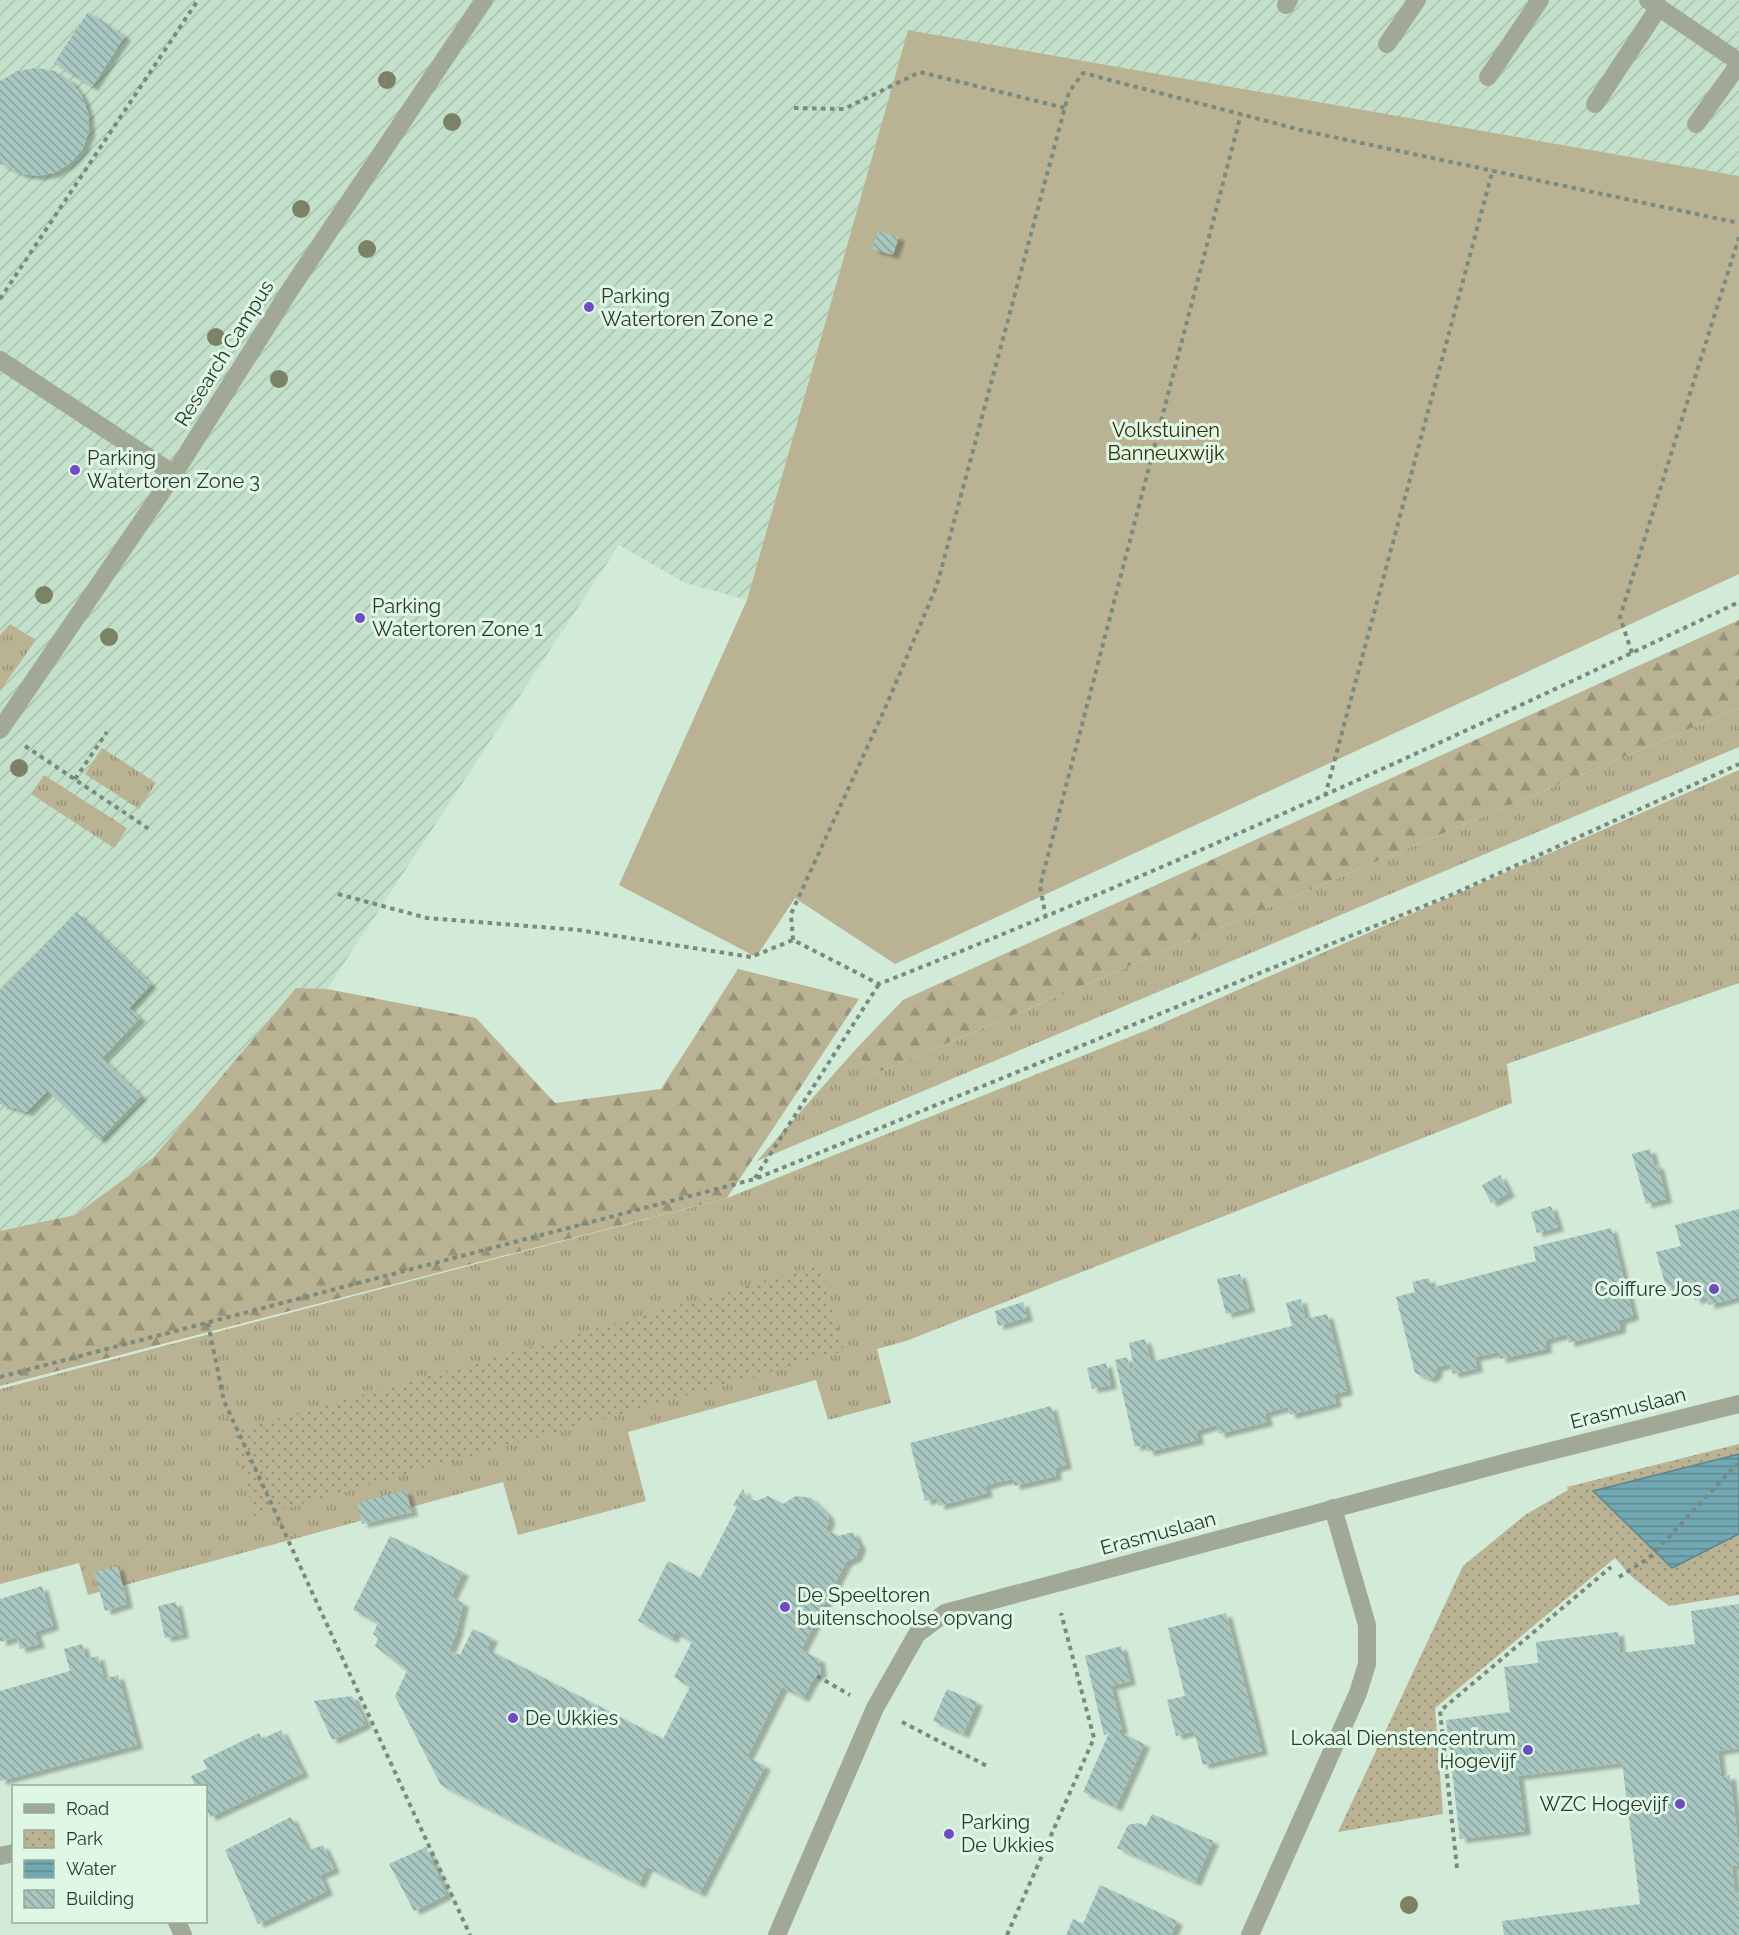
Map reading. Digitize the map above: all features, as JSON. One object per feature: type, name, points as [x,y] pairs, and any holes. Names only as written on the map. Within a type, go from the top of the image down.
[{"type":"street","name":"Research Campus","points":[[0,730],[174,474],[290,290],[484,0]]},
{"type":"street","points":[[1387,44],[1417,0]]},
{"type":"street","points":[[1488,77],[1540,0]]},
{"type":"street","points":[[1595,104],[1654,4],[1739,63],[1696,124]]},
{"type":"street","points":[[0,360],[174,474]]},
{"type":"street","name":"Erasmuslaan","points":[[777,1935],[875,1708],[917,1634],[945,1612],[1333,1508],[1739,1404]]},
{"type":"street","points":[[1250,1935],[1359,1693],[1367,1664],[1367,1625],[1333,1508]]},
{"type":"path","points":[[0,299],[198,0]]},
{"type":"path","points":[[794,108],[844,109],[920,72],[1065,108]]},
{"type":"path","points":[[793,940],[791,914],[938,585],[1069,92],[1083,73],[1305,131],[1493,169],[1739,223]]},
{"type":"path","points":[[1046,918],[1040,886],[1241,114]]},
{"type":"path","points":[[1325,796],[1493,169]]},
{"type":"path","points":[[1632,653],[1620,617],[1739,237]]},
{"type":"path","points":[[755,1179],[879,984],[1046,918],[1325,796],[1739,602]]},
{"type":"path","points":[[75,779],[106,732]]},
{"type":"path","points":[[48,762],[152,831]]},
{"type":"path","points":[[0,1377],[755,1179],[1451,895],[1739,764]]},
{"type":"path","points":[[338,894],[427,918],[578,930],[751,957],[793,940],[879,984]]},
{"type":"path","points":[[207,1322],[224,1401],[471,1935]]},
{"type":"path","points":[[1619,1577],[1648,1558],[1736,1465],[1739,1466]]},
{"type":"path","points":[[1457,1868],[1440,1711],[1611,1567]]},
{"type":"path","points":[[1007,1935],[1094,1738],[1053,1584]]},
{"type":"shaded area","points":[[0,0],[1739,0],[1739,176],[908,30],[747,600],[685,583],[619,545],[327,989],[296,988],[153,1158],[75,1215],[0,1231]]},
{"type":"green space","name":"Volkstuinen Banneuxwijk","points":[[908,30],[1739,176],[1739,574],[895,964],[795,898],[756,957],[619,885],[747,600]]},
{"type":"green space","points":[[1739,620],[1739,708],[872,1075],[855,1050],[903,1000]]},
{"type":"green space","points":[[10,624],[36,640],[0,691],[0,635]]},
{"type":"green space","points":[[1739,708],[1739,747],[757,1161],[855,1050],[872,1075]]},
{"type":"green space","points":[[102,748],[156,783],[139,809],[85,774]]},
{"type":"green space","points":[[1739,770],[1739,983],[1507,1064],[1512,1103],[906,1341],[877,1349],[891,1403],[828,1420],[816,1380],[628,1432],[646,1501],[518,1535],[503,1482],[88,1595],[79,1563],[0,1584],[0,1389],[727,1198],[1147,1030]]},
{"type":"green space","points":[[44,775],[127,828],[114,848],[31,794]]},
{"type":"green space","points":[[738,969],[859,999],[727,1198],[0,1386],[0,1231],[75,1215],[153,1158],[296,988],[327,989],[476,1018],[555,1103],[661,1089]]},
{"type":"green space","points":[[820,1265],[844,1351],[255,1517],[231,1432]]},
{"type":"green space","points":[[1739,1444],[1739,1595],[1669,1606],[1632,1577],[1615,1558],[1435,1708],[1443,1814],[1338,1832],[1463,1566],[1525,1515],[1568,1490],[1567,1487]]},
{"type":"water","points":[[1739,1454],[1739,1534],[1672,1568],[1593,1491]]},
{"type":"building","points":[[88,12],[125,36],[92,87],[54,63]]},
{"type":"building","points":[[36,68],[54,71],[71,81],[82,96],[88,113],[89,132],[82,150],[69,164],[54,173],[38,176],[21,174],[0,163],[0,81],[17,71]]},
{"type":"building","points":[[878,231],[899,237],[893,255],[872,249]]},
{"type":"building","points":[[76,912],[151,984],[129,1008],[140,1018],[102,1058],[141,1096],[99,1140],[48,1091],[27,1112],[0,1104],[0,991]]},
{"type":"building","points":[[1650,1149],[1654,1165],[1658,1165],[1666,1199],[1646,1204],[1632,1154]]},
{"type":"building","points":[[1500,1175],[1509,1193],[1491,1203],[1482,1185]]},
{"type":"building","points":[[1551,1206],[1558,1227],[1537,1233],[1531,1212]]},
{"type":"building","points":[[1739,1209],[1739,1297],[1709,1305],[1707,1297],[1695,1300],[1690,1281],[1666,1287],[1656,1252],[1681,1246],[1675,1225]]},
{"type":"building","points":[[1611,1228],[1633,1316],[1620,1320],[1620,1329],[1569,1343],[1567,1334],[1545,1340],[1546,1349],[1500,1359],[1499,1352],[1475,1357],[1477,1368],[1453,1374],[1450,1364],[1437,1367],[1436,1374],[1430,1379],[1415,1373],[1396,1297],[1415,1292],[1412,1282],[1429,1278],[1431,1288],[1536,1261],[1533,1247]]},
{"type":"building","points":[[1240,1274],[1249,1308],[1226,1314],[1217,1279]]},
{"type":"building","points":[[1301,1299],[1305,1319],[1327,1314],[1347,1391],[1334,1394],[1336,1403],[1290,1415],[1288,1407],[1276,1410],[1265,1413],[1267,1422],[1219,1434],[1217,1425],[1196,1431],[1198,1440],[1148,1452],[1146,1444],[1135,1447],[1115,1360],[1127,1357],[1130,1369],[1134,1368],[1129,1343],[1145,1339],[1151,1362],[1292,1326],[1286,1303]]},
{"type":"building","points":[[1023,1302],[1027,1317],[998,1326],[995,1311]]},
{"type":"building","points":[[1106,1363],[1111,1385],[1092,1389],[1087,1368]]},
{"type":"building","points":[[1051,1406],[1066,1465],[1055,1468],[1056,1476],[1014,1486],[1013,1479],[997,1482],[985,1486],[987,1493],[939,1506],[937,1498],[925,1501],[910,1443]]},
{"type":"building","name":"De Ukkies","points":[[743,1489],[747,1498],[756,1501],[768,1496],[783,1504],[796,1496],[811,1498],[828,1515],[829,1521],[825,1530],[839,1536],[853,1532],[860,1546],[856,1557],[846,1562],[801,1650],[819,1659],[821,1672],[813,1679],[803,1698],[782,1687],[747,1757],[765,1766],[700,1893],[647,1867],[639,1884],[441,1785],[395,1696],[407,1671],[375,1646],[378,1638],[373,1634],[378,1623],[353,1610],[390,1536],[463,1572],[451,1597],[463,1603],[456,1634],[449,1651],[460,1655],[473,1629],[492,1638],[487,1649],[663,1739],[690,1687],[674,1677],[692,1642],[675,1632],[672,1639],[638,1621],[668,1561],[700,1578],[737,1507],[733,1505]]},
{"type":"building","points":[[406,1490],[412,1512],[362,1524],[357,1503]]},
{"type":"building","points":[[118,1566],[127,1604],[105,1611],[94,1572]]},
{"type":"building","points":[[42,1586],[53,1626],[35,1632],[39,1644],[20,1649],[17,1637],[0,1642],[0,1599]]},
{"type":"building","points":[[176,1602],[183,1634],[165,1638],[158,1606]]},
{"type":"building","name":"WZC Hogevijf","points":[[1739,1604],[1739,1748],[1718,1751],[1721,1777],[1730,1775],[1739,1850],[1739,1865],[1732,1866],[1735,1893],[1739,1892],[1739,1935],[1504,1935],[1502,1921],[1640,1904],[1622,1763],[1518,1776],[1525,1831],[1460,1839],[1446,1720],[1510,1712],[1504,1667],[1538,1663],[1536,1642],[1618,1632],[1620,1653],[1695,1644],[1691,1611]]},
{"type":"building","points":[[1226,1613],[1262,1751],[1203,1765],[1194,1731],[1176,1736],[1167,1700],[1185,1696],[1168,1628]]},
{"type":"building","points":[[82,1644],[86,1659],[98,1656],[104,1679],[118,1675],[137,1745],[0,1781],[0,1691],[70,1671],[64,1649]]},
{"type":"building","points":[[1121,1646],[1130,1681],[1111,1686],[1122,1729],[1118,1731],[1144,1744],[1116,1807],[1083,1792],[1109,1733],[1104,1735],[1085,1656]]},
{"type":"building","points":[[947,1689],[977,1702],[963,1734],[933,1721]]},
{"type":"building","points":[[352,1696],[366,1724],[332,1740],[314,1701]]},
{"type":"building","points":[[281,1730],[303,1773],[210,1817],[207,1810],[207,1785],[195,1785],[191,1776],[207,1769],[203,1760],[259,1733],[262,1739]]},
{"type":"building","points":[[1152,1814],[1213,1841],[1195,1882],[1117,1848],[1128,1825],[1138,1823],[1146,1826]]},
{"type":"building","points":[[291,1817],[308,1851],[323,1845],[334,1869],[320,1875],[327,1891],[258,1924],[225,1850]]},
{"type":"building","points":[[426,1847],[446,1895],[414,1911],[389,1864]]},
{"type":"building","points":[[1100,1885],[1177,1921],[1171,1935],[1066,1935],[1073,1919],[1083,1924]]},
{"type":"place","name":"Parking Watertoren Zone 2","points":[[589,307]]},
{"type":"place","name":"Parking Watertoren Zone 3","points":[[75,470]]},
{"type":"place","name":"Parking Watertoren Zone 1","points":[[360,618]]},
{"type":"place","name":"Coiffure Jos","points":[[1714,1289]]},
{"type":"place","name":"De Speeltoren buitenschoolse opvang","points":[[785,1607]]},
{"type":"place","name":"De Ukkies","points":[[513,1718]]},
{"type":"place","name":"Lokaal Dienstencentrum Hogevijf","points":[[1528,1750]]},
{"type":"place","name":"WZC Hogevijf","points":[[1680,1804]]},
{"type":"place","name":"Parking De Ukkies","points":[[949,1834]]}]
